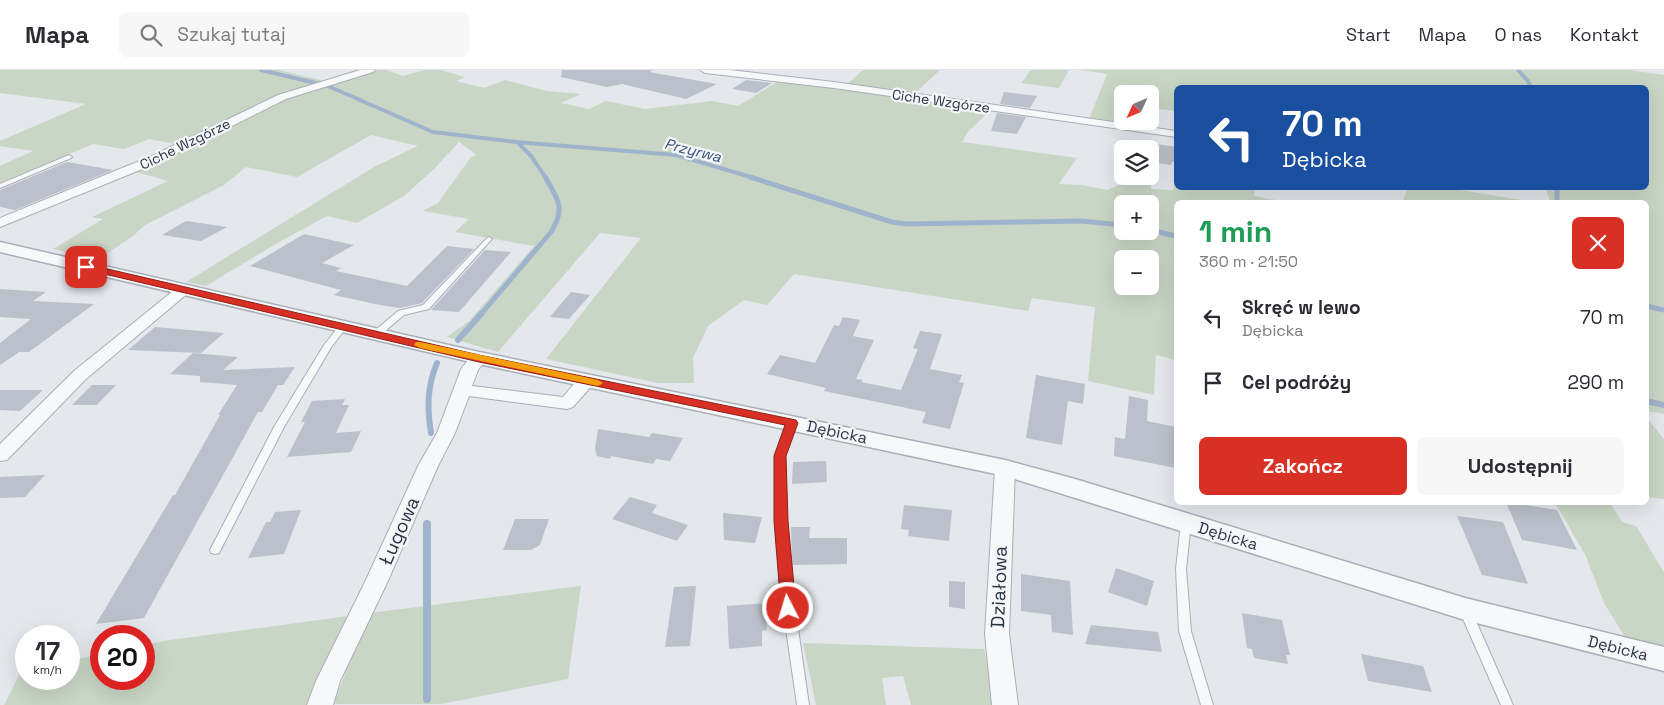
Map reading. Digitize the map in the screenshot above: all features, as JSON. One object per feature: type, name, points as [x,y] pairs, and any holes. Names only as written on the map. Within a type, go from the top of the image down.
[{"type":"street","name":"Ciche Wzgórze","points":[[0,223],[126,172],[282,97],[370,70]]},
{"type":"street","name":"Ciche Wzgórze","points":[[705,70],[826,84],[1174,134]]},
{"type":"street","name":"Dębicka","points":[[0,247],[479,358],[1005,468],[1066,485],[1465,609],[1664,659]]},
{"type":"street","points":[[0,455],[80,376],[183,290]]},
{"type":"street","name":"Ługowa","points":[[320,705],[328,681],[354,624],[376,583],[428,466],[446,433],[470,369],[479,358]]},
{"type":"street","points":[[463,390],[567,403],[587,381]]},
{"type":"street","name":"Działowa","points":[[1005,468],[997,634],[1006,705]]},
{"type":"lane","points":[[0,186],[69,157]]},
{"type":"lane","points":[[375,335],[401,313],[426,307],[489,239]]},
{"type":"lane","points":[[215,550],[248,482],[279,427],[328,345],[343,327]]},
{"type":"lane","points":[[792,423],[780,456],[781,521],[788,608],[803,705]]},
{"type":"lane","points":[[1186,523],[1181,569],[1185,631],[1207,705]]},
{"type":"lane","points":[[1465,609],[1507,705]]},
{"type":"green space","points":[[0,70],[279,70],[325,81],[295,91],[180,145],[149,139],[124,149],[93,144],[0,183],[0,166],[33,151],[0,146],[0,141],[86,104],[0,93]]},
{"type":"green space","points":[[378,70],[386,70],[403,76],[424,70],[440,70],[465,77],[456,81],[484,88],[505,80],[547,91],[581,94],[561,103],[589,109],[606,101],[645,109],[712,101],[738,106],[780,80],[991,110],[968,132],[962,142],[1077,158],[1059,184],[1082,185],[1108,190],[1118,185],[1151,185],[1151,189],[1173,190],[1174,187],[1174,190],[1255,190],[1254,196],[1276,200],[1174,200],[1174,360],[1156,355],[1154,395],[1088,381],[1095,307],[1032,298],[1028,311],[794,274],[767,305],[744,300],[708,326],[693,358],[694,383],[658,383],[546,359],[641,238],[600,233],[498,352],[447,337],[469,321],[534,246],[455,232],[469,219],[423,211],[438,203],[471,157],[477,155],[459,142],[434,169],[404,196],[357,223],[327,216],[279,242],[206,286],[186,282],[374,167],[418,146],[371,135],[297,177],[246,167],[224,185],[145,225],[133,236],[99,259],[53,249],[103,219],[92,217],[168,181],[133,171],[291,96]]},
{"type":"green space","points":[[863,70],[940,70],[913,95],[846,85]]},
{"type":"green space","points":[[1031,70],[1069,70],[1059,88],[1021,83]]},
{"type":"green space","points":[[1082,70],[1629,70],[1664,75],[1664,414],[1649,412],[1649,200],[1549,200],[1547,190],[1649,190],[1649,85],[1174,85],[1174,111],[1159,109],[1159,85],[1114,85],[1114,123],[1089,119],[1107,74]]},
{"type":"green space","points":[[1407,190],[1459,190],[1521,200],[1403,200]]},
{"type":"green space","points":[[1649,421],[1664,439],[1664,499],[1649,497]]},
{"type":"green space","points":[[1556,505],[1611,505],[1622,522],[1636,526],[1664,572],[1664,646],[1625,637],[1604,603],[1585,554]]},
{"type":"green space","points":[[581,586],[568,679],[441,704],[333,704],[370,613]]},
{"type":"green space","points":[[348,616],[318,678],[310,705],[4,705],[15,683],[15,690],[80,690],[80,659],[90,656],[90,690],[155,690],[155,643]]},
{"type":"green space","points":[[803,643],[984,649],[997,705],[911,705],[903,676],[882,678],[886,705],[816,705]]},
{"type":"building","points":[[562,70],[653,70],[649,72],[717,84],[686,99],[622,84],[607,87],[561,77]]},
{"type":"building","points":[[746,80],[772,83],[756,93],[732,89]]},
{"type":"building","points":[[1004,92],[1037,96],[1030,108],[1000,104]]},
{"type":"building","points":[[997,113],[1026,117],[1017,134],[991,131]]},
{"type":"building","points":[[1159,144],[1174,147],[1174,162],[1171,165],[1159,163]]},
{"type":"building","points":[[67,162],[113,170],[15,210],[0,207],[0,190]]},
{"type":"building","points":[[186,221],[227,227],[201,241],[162,235]]},
{"type":"building","points":[[304,234],[354,245],[322,263],[341,268],[336,271],[407,286],[447,246],[474,249],[422,303],[400,308],[334,295],[341,290],[250,266]]},
{"type":"building","points":[[485,250],[511,252],[459,312],[431,310]]},
{"type":"building","points":[[0,289],[46,292],[33,301],[94,304],[29,352],[19,352],[0,365],[0,343],[31,319],[0,317]]},
{"type":"building","points":[[571,292],[590,295],[569,319],[550,317]]},
{"type":"building","points":[[843,317],[860,320],[853,336],[874,340],[856,379],[863,380],[861,382],[901,390],[918,349],[913,348],[920,331],[942,334],[930,369],[962,375],[959,382],[964,383],[950,429],[922,423],[926,412],[824,391],[826,388],[767,374],[780,355],[815,363],[834,325],[839,326]]},
{"type":"building","points":[[155,327],[224,333],[201,353],[128,350]]},
{"type":"building","points":[[193,353],[238,357],[223,370],[295,367],[283,385],[278,385],[262,412],[258,412],[144,618],[96,624],[173,495],[175,495],[220,415],[218,415],[237,385],[200,382],[200,376],[170,374]]},
{"type":"building","points":[[1036,375],[1085,384],[1083,404],[1068,401],[1062,445],[1026,438]]},
{"type":"building","points":[[92,385],[116,385],[97,405],[72,405]]},
{"type":"building","points":[[0,390],[43,390],[20,411],[0,410]]},
{"type":"building","points":[[1129,396],[1148,400],[1147,421],[1174,427],[1174,468],[1114,456],[1115,437],[1125,439]]},
{"type":"building","points":[[345,399],[342,405],[349,405],[336,433],[361,431],[351,452],[287,457],[305,422],[301,422],[312,401]]},
{"type":"building","points":[[598,429],[649,437],[652,433],[683,438],[670,461],[656,459],[653,464],[611,456],[610,459],[597,456],[595,449]]},
{"type":"building","points":[[826,461],[827,482],[792,484],[793,462]]},
{"type":"building","points":[[45,475],[25,497],[0,498],[0,477]]},
{"type":"building","points":[[630,497],[657,505],[652,513],[688,525],[677,541],[612,519]]},
{"type":"building","points":[[904,505],[952,510],[949,541],[908,536],[909,530],[901,529]]},
{"type":"building","points":[[1507,505],[1525,505],[1557,510],[1577,550],[1522,540]]},
{"type":"building","points":[[301,510],[284,554],[248,558],[266,522],[270,522],[275,512]]},
{"type":"building","points":[[723,513],[762,517],[755,543],[724,540]]},
{"type":"building","points":[[1457,516],[1503,522],[1528,584],[1482,575]]},
{"type":"building","points":[[515,519],[549,519],[540,545],[531,550],[503,550]]},
{"type":"building","points":[[791,527],[810,527],[809,538],[847,538],[847,564],[792,565]]},
{"type":"building","points":[[1116,568],[1154,581],[1147,606],[1108,592]]},
{"type":"building","points":[[1021,574],[1070,581],[1073,635],[1052,632],[1051,615],[1021,611]]},
{"type":"building","points":[[949,581],[965,582],[965,609],[949,607]]},
{"type":"building","points":[[696,586],[690,646],[665,647],[674,587]]},
{"type":"building","points":[[766,603],[767,630],[762,631],[762,646],[729,649],[727,606]]},
{"type":"building","points":[[1242,613],[1282,620],[1290,655],[1286,655],[1288,664],[1254,658],[1252,649],[1247,648]]},
{"type":"building","points":[[1091,625],[1158,632],[1162,652],[1085,644]]},
{"type":"building","points":[[1361,654],[1423,666],[1432,692],[1368,681]]},
{"type":"waterway","name":"Przyrwa","points":[[261,70],[328,86],[433,132],[516,142],[676,155],[754,178]]},
{"type":"waterway","points":[[1518,70],[1530,85]]},
{"type":"waterway","points":[[519,144],[531,156],[546,178]]},
{"type":"waterway","points":[[481,314],[556,224],[559,210],[557,198],[545,177]]},
{"type":"waterway","name":"Przyrwa","points":[[750,177],[892,222],[907,224],[1081,221],[1114,224]]},
{"type":"waterway","points":[[1557,190],[1557,200]]},
{"type":"waterway","name":"Przyrwa","points":[[1159,232],[1174,236]]},
{"type":"waterway","points":[[1649,307],[1664,310]]},
{"type":"waterway","points":[[458,340],[482,313]]},
{"type":"waterway","points":[[431,433],[429,397],[431,380],[437,363]]},
{"type":"waterway","name":"Przyrwa","points":[[1649,402],[1664,405]]},
{"type":"waterway","points":[[427,524],[427,699]]},
{"type":"slow traffic","points":[[420,345],[598,383]]},
{"type":"route","points":[[86,267],[479,358],[792,423],[780,456],[781,521],[788,608]]}]
